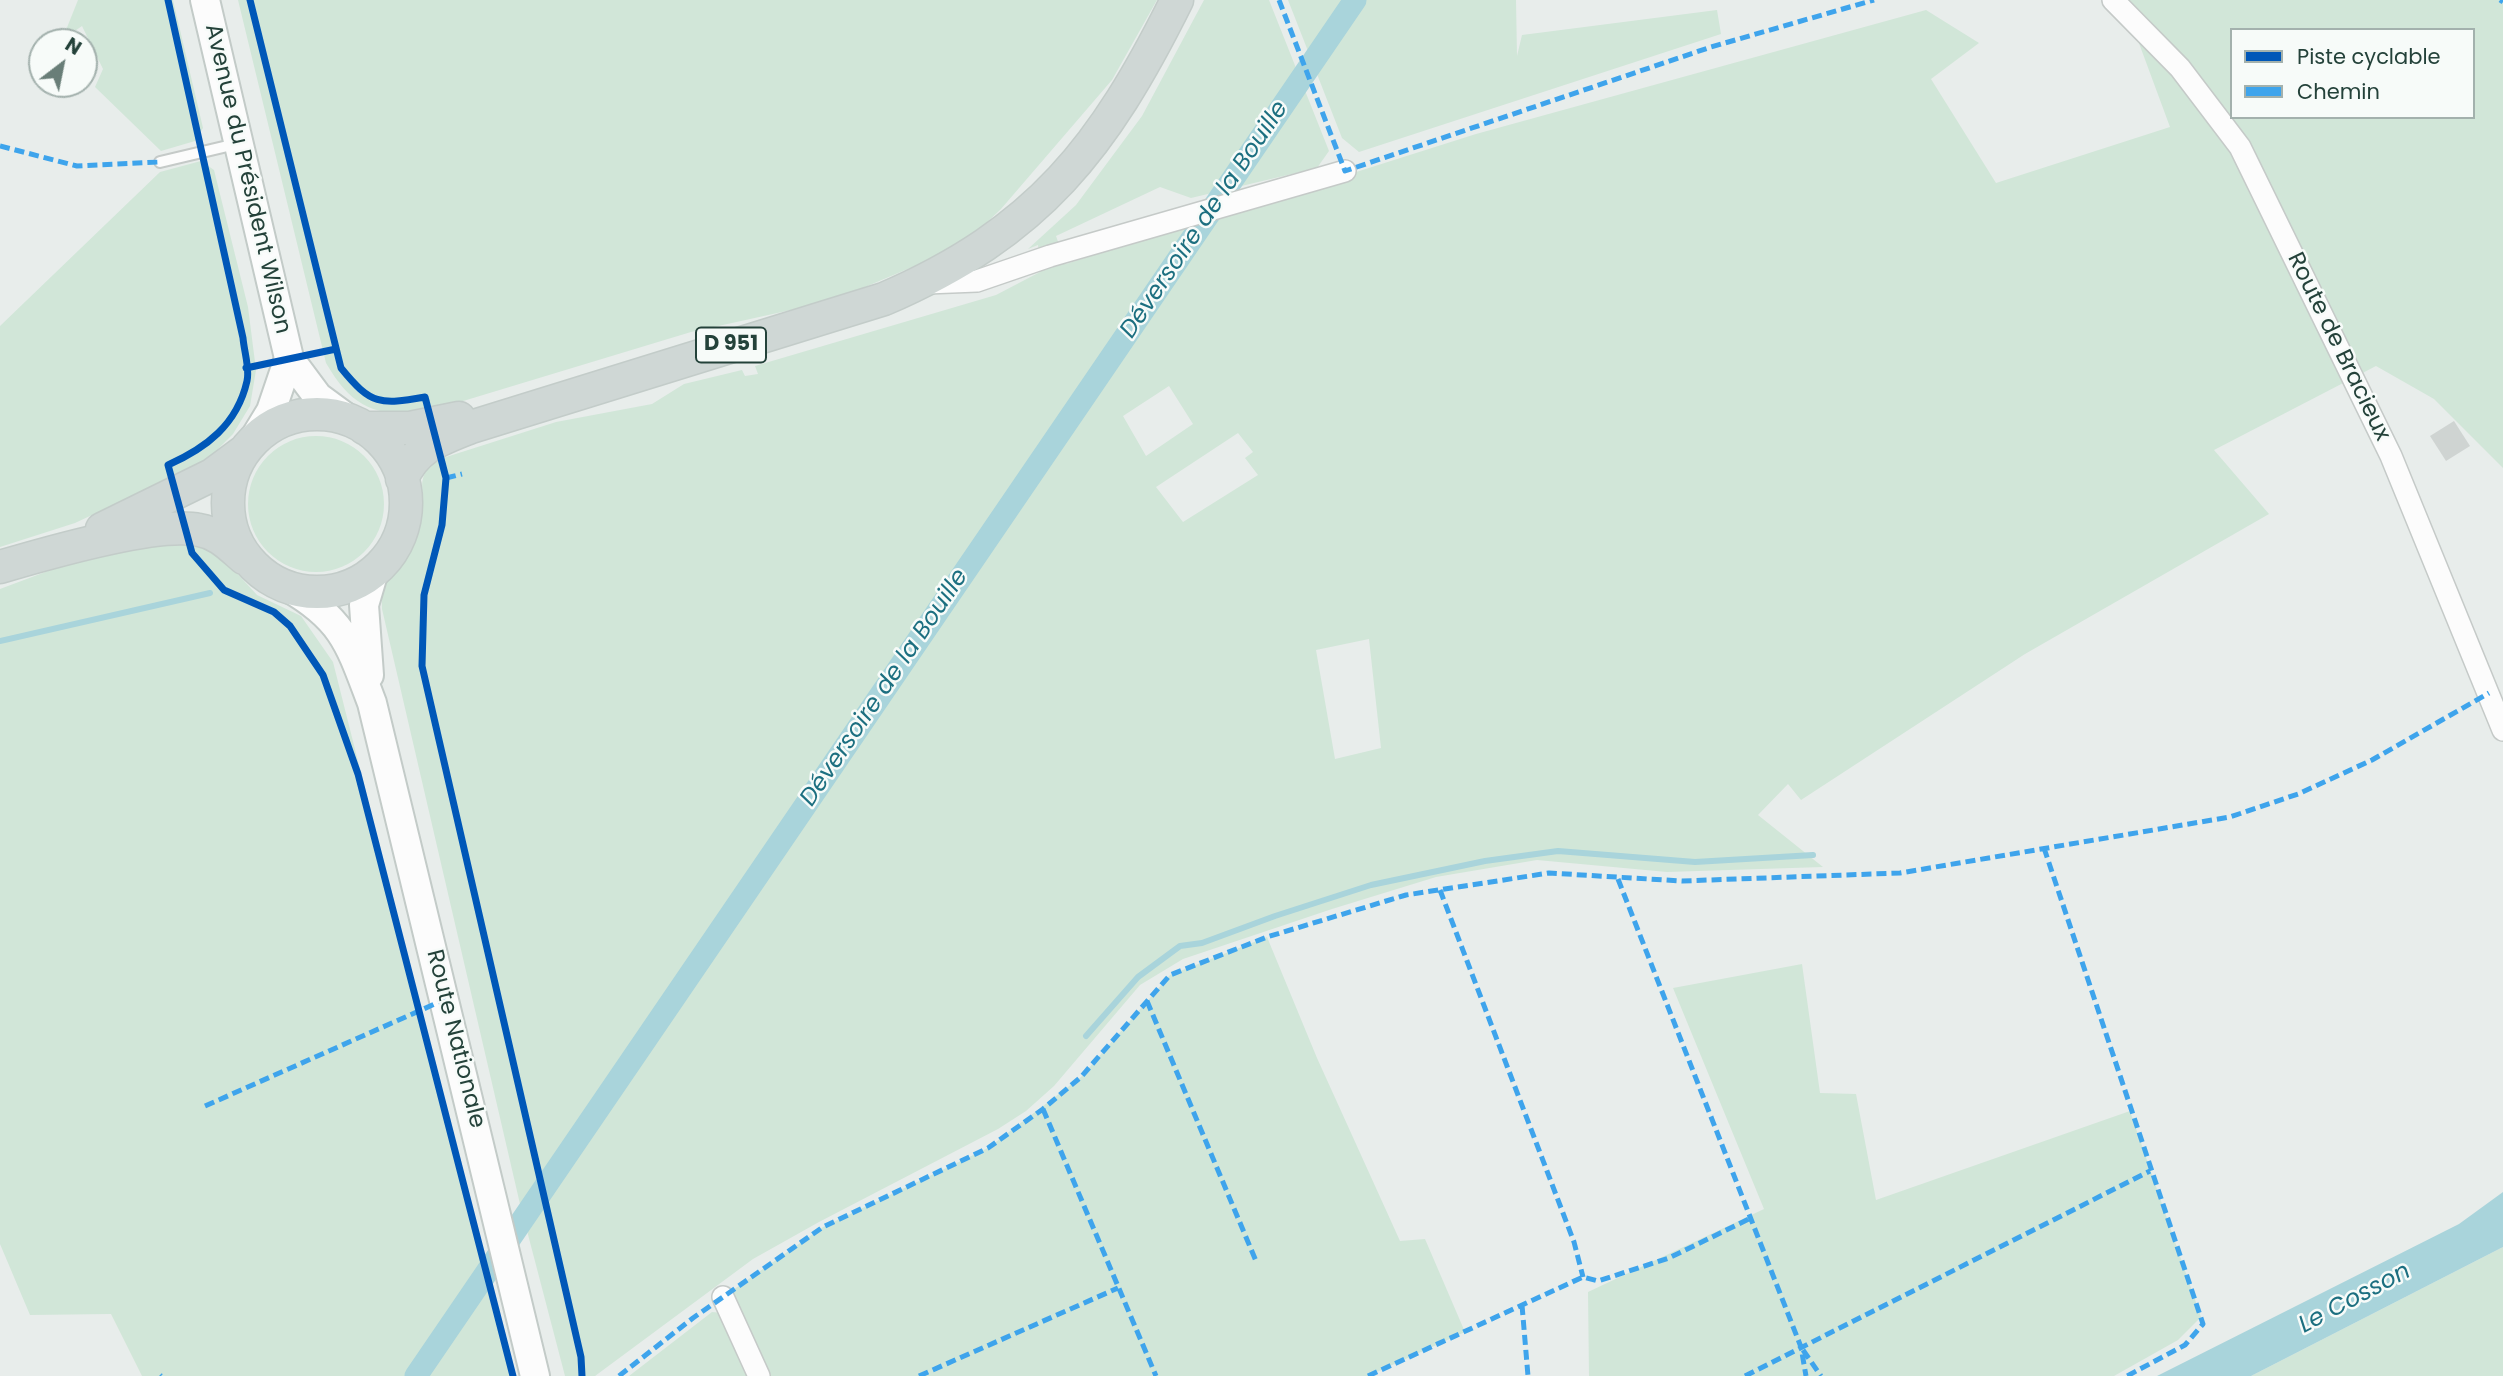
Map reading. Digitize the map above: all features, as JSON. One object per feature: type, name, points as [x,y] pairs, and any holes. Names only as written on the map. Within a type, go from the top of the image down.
[{"type":"main road","name":"Avenue du Président Wilson","points":[[205,0],[289,358],[318,397],[358,425]]},
{"type":"main road","name":"D 951","points":[[402,479],[416,454],[438,440],[540,403],[884,299],[921,283],[1016,223],[1056,188],[1093,146],[1147,61],[1177,0]]},
{"type":"main road","name":"Avenue du Président Wilson","points":[[249,446],[271,411],[289,358]]},
{"type":"main road","name":"D 951","points":[[358,425],[410,428],[540,403]]},
{"type":"main road","points":[[0,567],[43,554],[112,539],[187,528],[222,539],[268,578],[289,588],[329,592],[346,587],[374,572],[391,553],[401,530],[405,505],[402,479],[392,456],[358,425],[311,414],[286,420],[212,475],[177,494],[43,554]]},
{"type":"main road","points":[[249,446],[230,483],[227,500],[233,534],[250,563]]},
{"type":"main road","name":"Route Nationale","points":[[372,703],[364,605],[374,572]]},
{"type":"main road","name":"Route Nationale","points":[[289,588],[326,612],[334,622],[354,655],[372,703],[536,1376]]},
{"type":"street","name":"Route de Bracieux","points":[[2113,0],[2180,68],[2240,147],[2391,456],[2503,730]]},
{"type":"street","points":[[921,283],[977,281],[1050,256],[1345,171]]},
{"type":"street","points":[[723,1297],[758,1376]]},
{"type":"lane","points":[[160,162],[239,143]]},
{"type":"green space","points":[[78,0],[173,0],[203,128],[195,141],[161,151],[98,90],[98,80],[103,69],[98,59],[98,28],[67,28]]},
{"type":"green space","points":[[238,0],[1157,0],[1112,80],[1001,209],[962,246],[832,301],[691,332],[417,415],[386,412],[362,404],[344,388],[326,363]]},
{"type":"green space","points":[[1204,0],[1269,0],[1329,151],[1317,168],[1191,198],[1160,187],[1056,236],[1066,264],[1476,134],[1926,10],[1979,43],[1931,79],[1996,183],[2170,127],[2123,0],[2503,0],[2503,468],[2434,399],[2376,366],[2214,450],[2269,514],[2025,654],[1801,800],[1788,784],[1758,815],[1823,867],[1667,872],[1537,860],[1436,877],[1183,959],[1140,985],[1054,1086],[1026,1111],[998,1129],[753,1259],[595,1376],[565,1376],[520,1204],[382,609],[384,587],[409,547],[421,520],[422,485],[426,471],[443,458],[556,422],[652,404],[684,384],[742,370],[745,376],[758,374],[755,366],[996,295],[1040,272],[1038,245],[1028,249],[1076,205],[1142,116]],"holes":[[[1169,386],[1193,424],[1146,456],[1123,416]],[[1238,433],[1253,452],[1245,458],[1258,475],[1183,522],[1156,487]],[[1369,639],[1381,748],[1335,759],[1316,650]]]},
{"type":"green space","points":[[1288,0],[1516,0],[1517,56],[1522,35],[1717,10],[1721,34],[1359,152],[1342,138]]},
{"type":"green space","points":[[201,161],[214,170],[248,307],[256,370],[250,406],[233,434],[205,462],[75,523],[0,547],[0,326],[160,172]]},
{"type":"green space","points":[[316,436],[342,441],[364,456],[379,478],[384,504],[379,530],[364,552],[342,567],[316,572],[290,567],[268,552],[253,530],[248,504],[253,478],[268,456],[290,441]]},
{"type":"green space","points":[[177,537],[212,546],[257,595],[301,616],[333,662],[513,1376],[142,1376],[111,1314],[30,1315],[0,1244],[0,589],[64,565]]},
{"type":"green space","points":[[1267,937],[1317,1058],[1400,1241],[1425,1239],[1465,1332],[1368,1376],[759,1376],[723,1297],[823,1227],[988,1148],[1081,1077],[1170,975]]},
{"type":"green space","points":[[1802,964],[1820,1093],[1856,1094],[1876,1200],[2130,1111],[2201,1317],[2178,1340],[2114,1376],[1589,1376],[1588,1292],[1764,1209],[1673,988]]},
{"type":"green space","points":[[2503,1247],[2503,1376],[2251,1376]]},
{"type":"green space","points":[[712,1312],[723,1313],[751,1376],[629,1376]]},
{"type":"water","name":"Le Cosson","points":[[2503,1192],[2503,1247],[2251,1376],[2157,1376],[2459,1224]]},
{"type":"building","points":[[2454,421],[2470,446],[2446,461],[2430,436]]},
{"type":"waterway","name":"Déversoire de la Bouille","points":[[416,1376],[1355,0]]},
{"type":"waterway","points":[[0,641],[210,593]]},
{"type":"waterway","points":[[1086,1036],[1138,977],[1180,946],[1202,943],[1371,885],[1485,861],[1558,851],[1695,862],[1813,855]]},
{"type":"marked path","points":[[1279,0],[1345,171],[1711,47],[1874,0]]},
{"type":"marked path","points":[[0,146],[77,166],[160,162]]},
{"type":"marked path","points":[[446,478],[462,474]]},
{"type":"marked path","points":[[619,1376],[693,1318],[823,1227],[988,1148],[1043,1109],[1081,1077],[1170,975],[1267,937],[1406,895],[1549,873],[1682,881],[1900,873],[2230,817],[2298,794],[2372,760],[2489,693]]},
{"type":"marked path","points":[[2044,848],[2203,1324],[2185,1345],[2127,1376]]},
{"type":"marked path","points":[[1618,879],[1801,1347],[1806,1376]]},
{"type":"marked path","points":[[1440,890],[1574,1242],[1583,1277]]},
{"type":"marked path","points":[[205,1106],[446,999]]},
{"type":"marked path","points":[[1147,1001],[1256,1261]]},
{"type":"marked path","points":[[1043,1109],[1156,1376]]},
{"type":"marked path","points":[[1745,1376],[2150,1171]]},
{"type":"marked path","points":[[1368,1376],[1583,1277],[1598,1281],[1669,1258],[1751,1218]]},
{"type":"marked path","points":[[919,1376],[1118,1288]]},
{"type":"marked path","points":[[1522,1305],[1528,1376]]},
{"type":"marked path","points":[[1803,1350],[1821,1376]]},
{"type":"cycle path","points":[[168,0],[248,371],[242,397],[228,422],[207,443],[168,465],[192,553],[224,590],[274,612],[290,626],[323,675],[358,774],[513,1376]]},
{"type":"cycle path","points":[[250,0],[341,368],[360,389],[377,399],[397,401],[425,397],[446,478],[442,525],[424,595],[422,666],[581,1357],[582,1376]]},
{"type":"cycle path","points":[[246,368],[336,349]]}]
